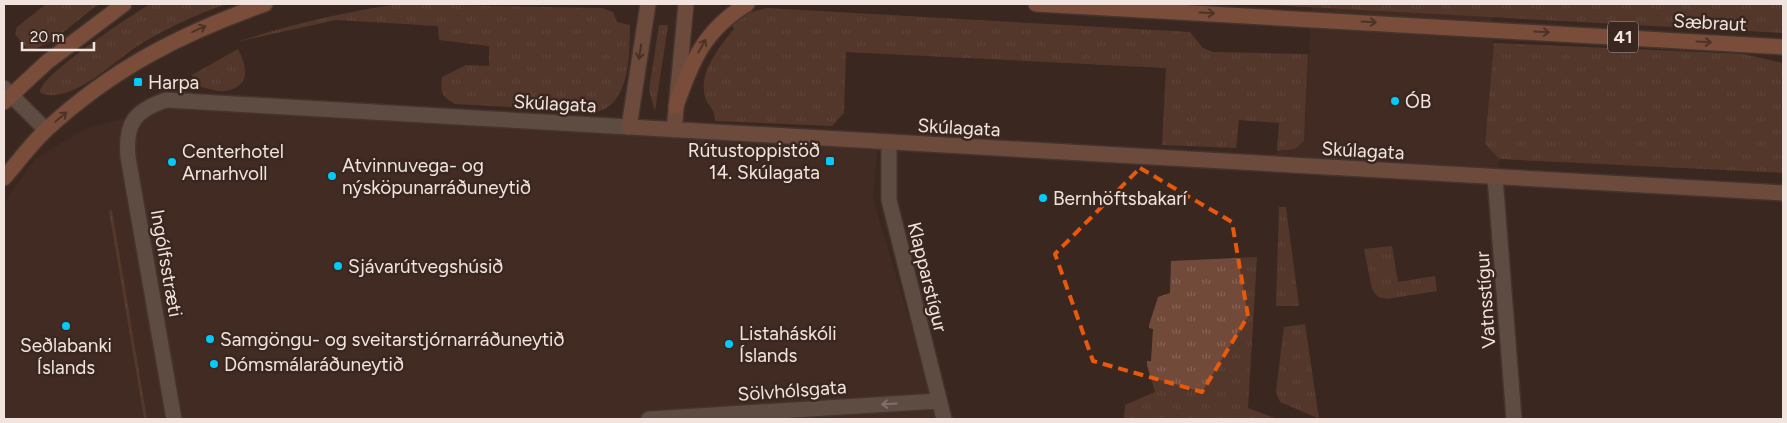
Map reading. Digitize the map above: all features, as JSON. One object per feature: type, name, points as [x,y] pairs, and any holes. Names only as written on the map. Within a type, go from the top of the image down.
[{"type":"main road","points":[[6,95],[124,4]]},
{"type":"main road","points":[[4,178],[46,130],[83,99],[166,44],[217,21],[265,4]]},
{"type":"main road","points":[[676,106],[688,73],[704,41],[723,20],[747,4]]},
{"type":"main road","name":"Sæbraut","points":[[1036,4],[1783,47]]},
{"type":"street","points":[[629,128],[648,4]]},
{"type":"street","points":[[674,130],[686,4]]},
{"type":"street","points":[[6,95],[46,130]]},
{"type":"street","name":"Skúlagata","points":[[137,115],[150,106],[166,100],[1783,193]]},
{"type":"street","name":"Ingólfsstræti","points":[[137,115],[130,126],[126,139],[128,157],[174,419]]},
{"type":"street","name":"Klapparstígur","points":[[889,143],[888,200],[944,419]]},
{"type":"street","name":"Vatnsstígur","points":[[1495,177],[1514,419]]},
{"type":"street","name":"Sölvhólsgata","points":[[649,419],[938,401]]},
{"type":"highlighted area","points":[[1140,168],[1232,222],[1248,316],[1202,392],[1093,361],[1055,254]]},
{"type":"shaded area","points":[[1312,7],[1491,17],[1494,43],[1485,144],[1499,159],[1495,177],[1482,183],[1270,172],[1271,159],[1277,151],[1294,149],[1304,141]]},
{"type":"shaded area","points":[[164,107],[877,150],[873,199],[939,419],[4,419],[4,203],[35,159],[83,130]]},
{"type":"green space","points":[[46,4],[99,4],[57,37],[29,51],[15,34],[17,27]]},
{"type":"green space","points":[[150,4],[226,4],[158,34],[136,47],[84,85],[56,95],[45,95],[40,92],[44,84],[54,73],[70,60],[107,32]]},
{"type":"green space","points":[[399,4],[602,8],[613,12],[617,22],[630,25],[628,63],[622,89],[616,99],[607,107],[596,112],[455,104],[443,94],[441,87],[442,77],[466,65],[489,66],[489,46],[439,40],[438,26],[336,20],[236,42],[317,20]]},
{"type":"green space","points":[[1250,4],[1783,4],[1783,33]]},
{"type":"green space","points":[[767,8],[1190,32],[1203,48],[1213,52],[1308,54],[1304,141],[1295,149],[1277,151],[1279,123],[1239,120],[1236,148],[1162,145],[1166,68],[846,52],[844,113],[832,126],[715,121],[713,111],[705,97],[704,88],[707,69],[734,29],[730,22],[748,13]]},
{"type":"green space","points":[[659,25],[668,25],[655,111],[649,90]]},
{"type":"green space","points":[[1494,43],[1743,54],[1783,63],[1783,173],[1499,159],[1485,144]]},
{"type":"green space","points":[[238,49],[245,69],[245,75],[240,85],[225,91],[198,86],[192,75]]},
{"type":"green space","points":[[1279,207],[1286,207],[1299,306],[1276,306]]},
{"type":"green space","points":[[112,210],[147,419],[144,419],[109,211]]},
{"type":"green space","points":[[1392,246],[1398,282],[1435,276],[1437,291],[1387,299],[1378,297],[1372,289],[1364,249]]},
{"type":"green space","points":[[1257,257],[1248,408],[1277,419],[1124,419],[1125,405],[1155,392],[1147,365],[1147,361],[1151,361],[1153,329],[1149,328],[1149,325],[1158,297],[1170,293],[1171,261]]},
{"type":"green space","points":[[1305,324],[1319,419],[1280,402],[1276,391],[1284,327]]},
{"type":"place","name":"Harpa","points":[[138,82]]},
{"type":"place","name":"ÓB","points":[[1395,101]]},
{"type":"place","name":"Rútustoppistöð 14. Skúlagata","points":[[830,161]]},
{"type":"place","name":"Centerhotel Arnarhvoll","points":[[172,162]]},
{"type":"place","name":"Atvinnuvega- og nýsköpunarráðuneytið","points":[[332,176]]},
{"type":"place","name":"Bernhöftsbakarí","points":[[1043,198]]},
{"type":"place","name":"Sjávarútvegshúsið","points":[[338,266]]},
{"type":"place","name":"Seðlabanki Íslands","points":[[66,326]]},
{"type":"place","name":"Samgöngu- og sveitarstjórnarráðuneytið","points":[[210,339]]},
{"type":"place","name":"Listaháskóli Íslands","points":[[729,344]]},
{"type":"place","name":"Dómsmálaráðuneytið","points":[[214,364]]}]
